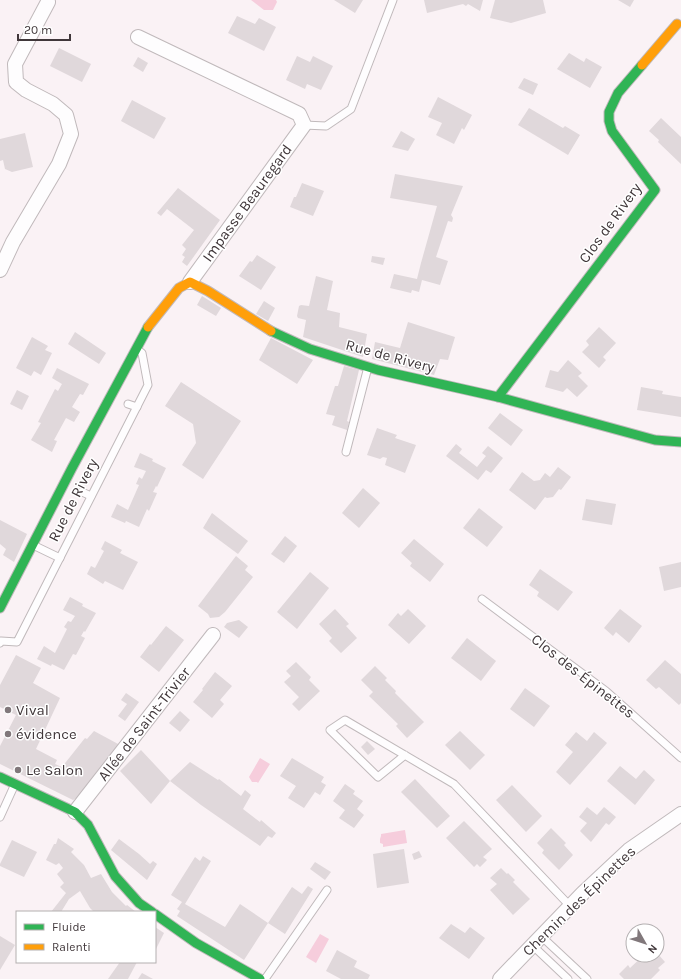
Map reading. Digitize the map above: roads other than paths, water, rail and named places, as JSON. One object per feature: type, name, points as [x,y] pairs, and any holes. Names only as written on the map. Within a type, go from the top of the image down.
[{"type":"street","points":[[0,270],[13,242],[59,164],[71,134],[66,115],[53,104],[26,90],[16,82],[15,64],[48,2]]},
{"type":"street","name":"Clos de Rivery","points":[[498,397],[654,190],[612,131],[609,121],[609,112],[618,94],[677,24]]},
{"type":"street","points":[[138,37],[299,114],[304,125]]},
{"type":"street","name":"Impasse Beauregard","points":[[190,282],[304,125]]},
{"type":"street","name":"Rue de Rivery","points":[[0,608],[72,468],[146,330],[179,288],[190,282],[208,291],[270,332],[310,349],[378,370],[498,397],[655,440],[681,442]]},
{"type":"street","name":"Allée de Saint-Trivier","points":[[75,812],[212,635]]},
{"type":"street","points":[[0,777],[75,812],[88,825],[115,876],[139,903],[151,911]]},
{"type":"street","name":"Chemin des Épinettes","points":[[500,979],[583,893],[629,850],[681,814]]},
{"type":"street","points":[[156,915],[196,943],[260,979]]},
{"type":"lane","points":[[304,125],[326,126],[351,109],[393,0]]},
{"type":"lane","name":"Rue de Rivery","points":[[0,643],[1,641],[18,642],[148,385],[142,353],[136,348]]},
{"type":"lane","points":[[346,452],[368,367]]},
{"type":"lane","points":[[128,404],[137,407]]},
{"type":"lane","points":[[82,492],[91,496]]},
{"type":"lane","name":"Rue de Rivery","points":[[32,545],[60,558]]},
{"type":"lane","name":"Clos des Épinettes","points":[[482,599],[606,690],[681,758]]},
{"type":"lane","points":[[405,755],[378,777],[330,730],[345,720],[405,755],[454,784],[570,906]]},
{"type":"lane","points":[[0,817],[15,784]]},
{"type":"lane","points":[[265,979],[327,890]]},
{"type":"lane","points":[[537,941],[568,979]]},
{"type":"lane","points":[[537,941],[587,979]]},
{"type":"place","name":"Vival","points":[[8,710]]},
{"type":"place","name":"évidence","points":[[8,734]]},
{"type":"place","name":"Le Salon","points":[[18,770]]}]
